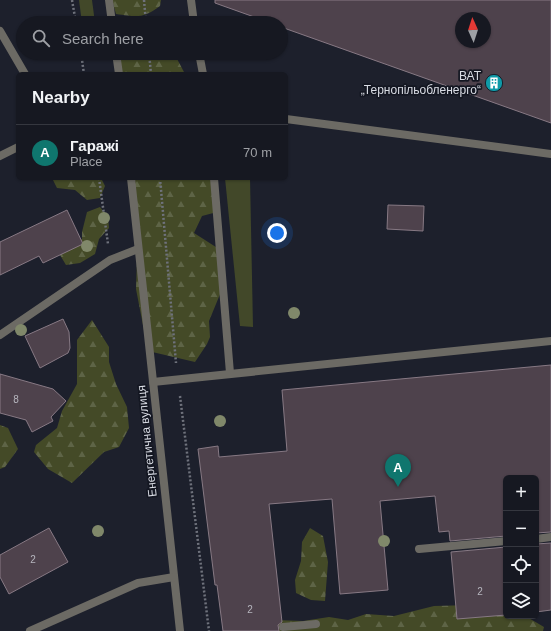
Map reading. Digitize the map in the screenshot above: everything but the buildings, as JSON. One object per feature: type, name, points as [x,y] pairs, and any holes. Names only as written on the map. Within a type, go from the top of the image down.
[{"type":"street","points":[[109,0],[111,16]]},
{"type":"street","points":[[191,0],[193,16]]},
{"type":"street","points":[[0,30],[16,59]]},
{"type":"street","points":[[16,60],[24,72]]},
{"type":"street","points":[[117,60],[119,72]]},
{"type":"street","points":[[200,60],[203,72]]},
{"type":"street","points":[[288,118],[551,154]]},
{"type":"street","points":[[0,156],[16,148]]},
{"type":"street","name":"Енергетична вулиця","points":[[131,180],[180,631]]},
{"type":"street","points":[[214,180],[230,373]]},
{"type":"street","points":[[0,335],[110,260],[138,248]]},
{"type":"street","points":[[153,382],[551,341]]},
{"type":"street","points":[[539,538],[551,537]]},
{"type":"street","points":[[419,549],[503,541]]},
{"type":"street","points":[[30,631],[138,583],[174,577]]},
{"type":"street","points":[[283,627],[316,624]]},
{"type":"path","points":[[72,0],[75,16]]},
{"type":"path","points":[[144,0],[145,16]]},
{"type":"path","points":[[82,60],[84,72]]},
{"type":"path","points":[[149,60],[150,72]]},
{"type":"path","points":[[99,180],[110,260]]},
{"type":"path","points":[[160,180],[178,379],[209,631]]},
{"type":"green space","points":[[79,0],[92,0],[94,16],[81,16]]},
{"type":"green space","points":[[112,0],[161,0],[160,6],[154,10],[144,15],[135,16],[116,14]]},
{"type":"green space","points":[[115,60],[178,60],[184,72],[118,72]]},
{"type":"green space","points":[[53,180],[102,180],[105,186],[100,198],[87,200],[75,190],[57,188]]},
{"type":"green space","points":[[128,180],[213,180],[217,212],[202,216],[194,233],[219,249],[223,287],[209,321],[210,337],[195,362],[148,351],[136,289],[137,257]]},
{"type":"green space","points":[[225,180],[250,180],[253,327],[240,326]]},
{"type":"green space","points":[[100,207],[108,217],[109,228],[99,239],[95,254],[80,263],[66,265],[60,255],[67,245],[82,239],[82,232],[87,212]]},
{"type":"green space","points":[[92,320],[109,347],[109,362],[116,384],[127,407],[129,428],[119,447],[104,452],[72,483],[48,469],[34,452],[36,445],[57,428],[62,411],[77,384],[77,340]]},
{"type":"green space","points":[[0,425],[8,428],[18,449],[5,467],[0,469]]},
{"type":"green space","points":[[310,528],[323,536],[328,562],[325,601],[311,600],[296,593],[295,580],[301,561],[302,542]]},
{"type":"green space","points":[[471,605],[503,611],[503,619],[530,619],[544,627],[543,631],[278,631],[275,620],[303,621],[329,617],[348,620],[366,614],[394,616],[434,606]]},
{"type":"place","name":"ВАТ „Тернопільобленерго“","points":[[494,83]]},
{"type":"place","name":"Гаражі","points":[[398,487]]}]
